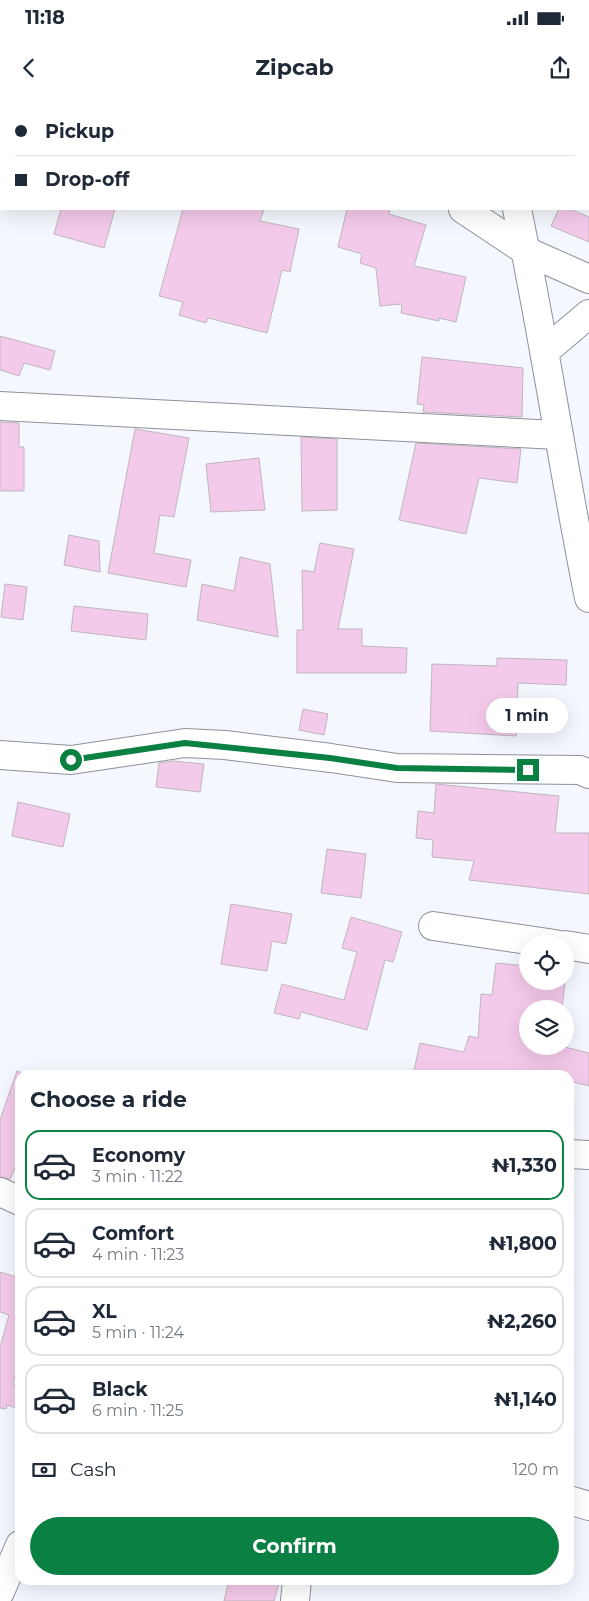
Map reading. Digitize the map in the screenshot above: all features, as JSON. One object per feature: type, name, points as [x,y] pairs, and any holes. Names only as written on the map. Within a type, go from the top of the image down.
[{"type":"street","points":[[464,210],[526,251],[589,279]]},
{"type":"street","points":[[517,210],[545,351],[558,435],[589,598]]},
{"type":"street","points":[[545,351],[589,314]]},
{"type":"street","points":[[0,406],[558,435]]},
{"type":"street","points":[[0,755],[71,760],[185,743],[330,758],[397,768],[586,768]]},
{"type":"street","points":[[433,926],[519,939]]},
{"type":"street","points":[[574,946],[589,949]]},
{"type":"street","points":[[574,1154],[589,1155]]},
{"type":"street","points":[[0,1192],[15,1199]]},
{"type":"street","points":[[574,1502],[589,1506]]},
{"type":"street","points":[[1,1587],[15,1556]]},
{"type":"street","points":[[295,1601],[297,1585]]},
{"type":"building","points":[[61,210],[115,210],[104,248],[54,234]]},
{"type":"building","points":[[183,210],[264,210],[260,221],[299,229],[290,272],[282,270],[267,333],[208,318],[206,323],[179,315],[183,302],[159,296]]},
{"type":"building","points":[[347,210],[390,210],[389,214],[426,225],[414,266],[466,277],[456,322],[439,318],[439,321],[401,313],[402,304],[380,306],[376,268],[360,263],[362,254],[338,247]]},
{"type":"building","points":[[559,210],[572,210],[589,217],[589,242],[551,226]]},
{"type":"building","points":[[0,336],[55,351],[50,370],[24,363],[19,376],[0,370]]},
{"type":"building","points":[[422,357],[523,368],[522,417],[423,412],[424,405],[417,404]]},
{"type":"building","points":[[0,422],[19,423],[19,447],[24,447],[24,491],[0,491]]},
{"type":"building","points":[[135,429],[189,438],[174,517],[160,515],[154,553],[191,560],[186,587],[108,573]]},
{"type":"building","points":[[301,437],[337,439],[337,510],[302,511]]},
{"type":"building","points":[[416,443],[521,449],[517,483],[479,478],[466,534],[399,520]]},
{"type":"building","points":[[259,458],[265,510],[211,512],[206,464]]},
{"type":"building","points":[[69,535],[99,541],[100,572],[64,565]]},
{"type":"building","points":[[320,543],[354,549],[338,629],[362,629],[362,646],[407,648],[406,673],[297,673],[297,630],[303,630],[302,570],[314,572]]},
{"type":"building","points":[[240,557],[270,564],[278,637],[197,620],[202,584],[234,591]]},
{"type":"building","points":[[5,584],[27,587],[23,620],[1,617]]},
{"type":"building","points":[[74,606],[148,614],[146,640],[71,631]]},
{"type":"building","points":[[497,658],[567,660],[566,685],[518,683],[516,736],[430,731],[432,664],[497,666]]},
{"type":"building","points":[[303,709],[328,714],[324,735],[299,730]]},
{"type":"building","points":[[173,761],[204,764],[200,792],[156,787],[159,763]]},
{"type":"building","points":[[436,784],[559,796],[555,833],[589,833],[589,894],[469,880],[474,861],[432,857],[433,840],[416,838],[418,811],[434,813]]},
{"type":"building","points":[[18,802],[70,814],[63,847],[12,836]]},
{"type":"building","points":[[327,849],[366,854],[361,898],[321,893]]},
{"type":"building","points":[[231,904],[292,914],[286,944],[272,941],[267,971],[221,964]]},
{"type":"building","points":[[351,917],[402,932],[393,962],[385,960],[367,1030],[301,1012],[299,1019],[274,1013],[282,984],[344,1000],[357,952],[342,948]]},
{"type":"building","points":[[496,963],[519,965],[519,990],[564,990],[563,1000],[519,1000],[519,1055],[574,1055],[574,1049],[589,1053],[589,1086],[574,1082],[574,1070],[414,1070],[420,1043],[464,1052],[469,1036],[478,1038],[481,994],[492,995]]},
{"type":"building","points":[[15,1077],[15,1168],[10,1179],[0,1177],[0,1120]]},
{"type":"building","points":[[0,1272],[15,1276],[15,1377],[13,1384],[15,1385],[15,1407],[7,1405],[6,1409],[0,1408],[0,1347],[9,1315],[0,1312]]},
{"type":"building","points":[[228,1585],[279,1585],[274,1601],[224,1601]]},
{"type":"route","points":[[71,760],[185,743],[225,745],[397,768],[528,770]]}]
